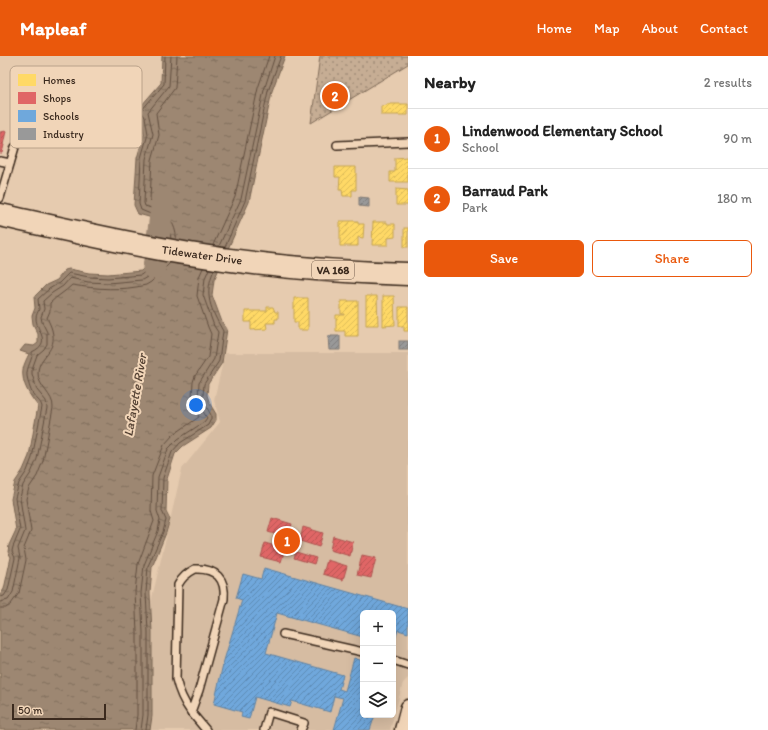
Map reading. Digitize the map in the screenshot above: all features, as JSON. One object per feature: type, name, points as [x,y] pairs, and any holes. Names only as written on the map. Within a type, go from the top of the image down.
[{"type":"highway","name":"Tidewater Drive","points":[[0,214],[104,238],[191,254],[292,267],[408,274]]},
{"type":"street","points":[[402,730],[408,707]]},
{"type":"lane","points":[[337,145],[408,142]]},
{"type":"lane","points":[[1,193],[3,176],[10,163],[15,148]]},
{"type":"lane","points":[[0,161],[10,163]]},
{"type":"lane","points":[[191,712],[201,682],[225,591],[223,583],[219,577],[213,572],[204,569],[195,569],[186,573],[178,585],[176,679],[178,691],[182,700],[191,712],[206,730]]},
{"type":"lane","points":[[283,634],[360,651]]},
{"type":"lane","points":[[396,661],[408,666]]},
{"type":"lane","points":[[264,730],[269,712],[304,724],[301,730]]},
{"type":"shaded area","points":[[320,56],[408,56],[408,64],[311,123]]},
{"type":"shaded area","points":[[225,353],[408,353],[408,678],[403,683],[396,708],[396,610],[360,610],[360,718],[393,718],[390,730],[144,730],[145,628],[182,469],[220,422],[214,400]]},
{"type":"water","points":[[162,56],[285,56],[272,91],[249,202],[214,280],[212,295],[222,322],[227,329],[222,363],[208,384],[207,395],[216,414],[216,420],[211,428],[183,446],[175,454],[167,479],[166,511],[170,519],[152,567],[150,593],[152,632],[152,716],[150,730],[0,730],[0,595],[4,589],[11,557],[8,552],[9,545],[16,530],[11,499],[15,482],[23,470],[29,456],[38,406],[29,394],[23,379],[23,369],[29,354],[20,351],[25,345],[34,346],[38,343],[38,334],[33,324],[32,316],[35,308],[34,297],[46,285],[57,280],[65,270],[69,269],[89,273],[108,274],[141,271],[160,251],[162,234],[149,217],[138,214],[134,205],[137,158],[140,148],[142,148],[144,134],[142,123],[142,105],[161,83]]},
{"type":"building: Homes","points":[[387,104],[408,104],[408,115],[381,115],[381,106]]},
{"type":"building: Homes","points":[[407,157],[408,182],[390,182],[390,172],[395,172],[395,158]]},
{"type":"building: Homes","points":[[335,167],[356,167],[356,190],[352,190],[352,196],[343,196],[342,190],[339,190],[340,177],[335,177]]},
{"type":"building: Homes","points":[[396,189],[408,190],[408,205],[396,205]]},
{"type":"building: Homes","points":[[340,221],[358,221],[358,224],[364,224],[363,238],[358,237],[358,246],[340,246]]},
{"type":"building: Homes","points":[[373,222],[387,222],[387,224],[395,224],[395,237],[388,238],[388,245],[372,245]]},
{"type":"building: Homes","points":[[404,228],[408,228],[408,247],[404,247]]},
{"type":"building: Homes","points":[[366,296],[377,296],[378,325],[366,325]]},
{"type":"building: Homes","points":[[383,296],[394,296],[395,325],[383,326]]},
{"type":"building: Homes","points":[[294,298],[308,298],[308,330],[298,330],[298,322],[294,322]]},
{"type":"building: Homes","points":[[341,301],[358,301],[358,336],[345,336],[345,331],[336,331],[336,315],[345,315],[341,314]]},
{"type":"building: Homes","points":[[267,307],[273,307],[275,312],[278,312],[278,319],[275,319],[275,323],[266,323],[267,329],[251,330],[251,322],[245,322],[245,311],[267,311]]},
{"type":"building: Homes","points":[[399,307],[408,307],[408,331],[404,331],[404,326],[399,326]]},
{"type":"building: Shops","points":[[6,131],[2,153],[0,153],[0,132]]},
{"type":"building: Shops","points":[[272,518],[292,524],[288,538],[268,532]]},
{"type":"building: Shops","points":[[303,527],[323,533],[319,547],[300,541]]},
{"type":"building: Shops","points":[[333,536],[353,542],[350,556],[330,550]]},
{"type":"building: Shops","points":[[265,543],[285,549],[281,562],[261,557]]},
{"type":"building: Shops","points":[[296,552],[316,558],[314,564],[294,558]]},
{"type":"building: Shops","points":[[362,555],[376,558],[371,578],[357,575]]},
{"type":"building: Shops","points":[[327,560],[347,566],[343,580],[323,574]]},
{"type":"building: Schools","points":[[264,568],[408,609],[408,633],[398,630],[396,636],[396,610],[360,610],[360,636],[277,613],[266,653],[343,675],[339,689],[345,691],[354,658],[360,660],[360,718],[374,718],[370,730],[334,730],[343,698],[334,696],[330,712],[292,701],[290,707],[255,697],[249,719],[241,717],[242,712],[214,704],[223,664],[242,600],[236,598],[243,574],[261,579]]},
{"type":"building: Industry","points":[[359,197],[369,198],[369,207],[359,206]]},
{"type":"building: Industry","points":[[328,336],[340,336],[340,350],[329,350]]},
{"type":"building: Industry","points":[[399,341],[408,341],[408,350],[399,350]]},
{"type":"waterway","name":"Lafayette River","points":[[154,268],[163,200]]},
{"type":"place","name":"Barraud Park","points":[[335,96]]},
{"type":"place","name":"Lindenwood Elementary School","points":[[287,541]]}]
